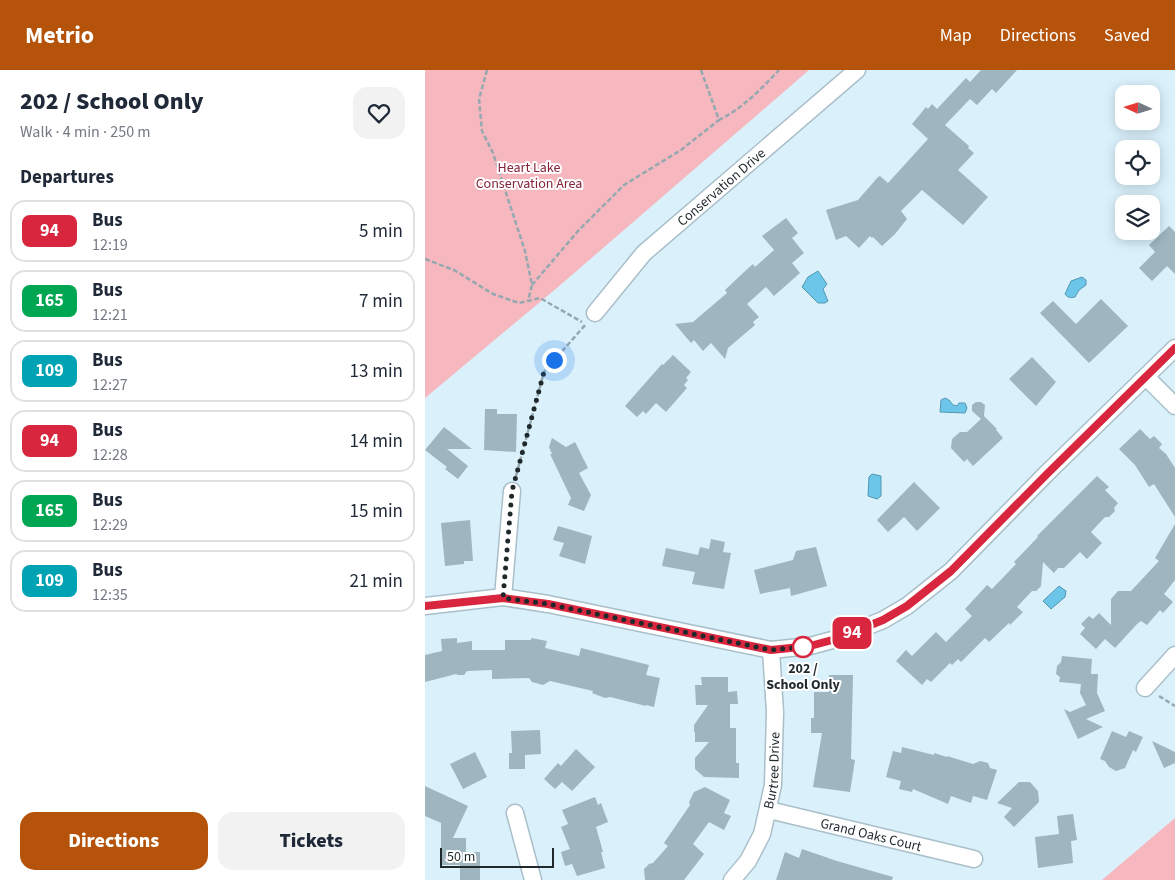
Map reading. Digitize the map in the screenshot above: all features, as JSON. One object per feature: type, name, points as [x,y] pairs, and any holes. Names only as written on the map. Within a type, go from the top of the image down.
[{"type":"street","name":"Conservation Drive","points":[[591,319],[644,252],[857,70]]},
{"type":"street","points":[[425,606],[503,598],[548,604],[771,650],[810,646],[836,639],[883,620],[907,606],[951,571],[1175,348]]},
{"type":"street","points":[[1146,377],[1175,406]]},
{"type":"street","points":[[503,598],[512,491]]},
{"type":"street","name":"Burtree Drive","points":[[732,880],[749,860],[762,834],[769,810],[773,785],[775,712],[771,650]]},
{"type":"street","points":[[1145,688],[1175,655]]},
{"type":"street","name":"Grand Oaks Court","points":[[769,810],[974,859]]},
{"type":"street","points":[[515,813],[533,880]]},
{"type":"path","points":[[487,70],[479,99],[482,131],[493,153],[525,251],[532,285],[528,301]]},
{"type":"path","points":[[701,70],[719,120]]},
{"type":"path","points":[[532,285],[578,231],[624,184],[681,150],[719,120],[736,112],[779,70]]},
{"type":"path","points":[[425,259],[454,270],[493,294],[519,303],[540,298],[591,319],[544,372],[512,491]]},
{"type":"green space","name":"Heart Lake Conservation Area","points":[[425,70],[809,70],[558,287],[425,398]]},
{"type":"green space","points":[[1175,818],[1175,880],[1102,880]]},
{"type":"water","points":[[818,271],[827,284],[823,289],[828,301],[825,303],[818,303],[802,287],[808,277]]},
{"type":"water","points":[[1082,277],[1086,280],[1086,285],[1079,290],[1075,297],[1070,298],[1067,296],[1065,294],[1071,281]]},
{"type":"water","points":[[945,398],[957,406],[959,403],[965,403],[967,408],[965,413],[940,412],[941,400]]},
{"type":"water","points":[[872,474],[881,476],[881,496],[877,499],[868,496],[869,477]]},
{"type":"water","points":[[1059,586],[1066,591],[1065,597],[1051,609],[1043,601]]},
{"type":"building","points":[[981,70],[1017,70],[996,93],[992,89],[977,105],[970,99],[945,125],[969,146],[968,148],[974,153],[958,170],[988,197],[963,225],[922,190],[901,211],[907,219],[882,246],[870,236],[859,248],[846,236],[836,240],[826,210],[858,200],[880,176],[888,183],[928,139],[912,124],[926,107],[928,109],[932,104],[937,109],[966,78],[970,82]]},
{"type":"building","points":[[786,218],[798,233],[792,238],[804,253],[792,263],[800,273],[774,296],[766,287],[747,304],[759,317],[753,322],[755,325],[728,348],[725,359],[711,343],[703,351],[694,340],[691,343],[675,324],[693,322],[727,293],[725,290],[753,264],[755,267],[774,250],[762,236]]},
{"type":"building","points":[[1169,226],[1175,232],[1175,274],[1167,266],[1152,281],[1139,268],[1155,252],[1149,245],[1154,240],[1160,240],[1160,235]]},
{"type":"building","points":[[1101,299],[1128,326],[1089,363],[1040,313],[1053,301],[1076,324]]},
{"type":"building","points":[[673,355],[691,372],[686,378],[688,380],[684,385],[687,388],[666,412],[656,403],[646,414],[643,411],[637,417],[625,406],[662,364]]},
{"type":"building","points":[[1032,357],[1056,382],[1036,406],[1009,379]]},
{"type":"building","points":[[976,402],[981,402],[985,405],[984,416],[1003,438],[973,466],[967,459],[964,462],[951,448],[952,439],[960,432],[967,432],[981,419],[972,411],[972,405]]},
{"type":"building","points":[[485,409],[497,409],[497,414],[517,414],[516,452],[484,450]]},
{"type":"building","points":[[444,427],[472,449],[447,449],[468,466],[458,479],[445,469],[447,467],[425,450]]},
{"type":"building","points":[[1140,429],[1150,439],[1154,436],[1162,444],[1159,448],[1166,454],[1175,468],[1175,517],[1154,484],[1149,487],[1135,465],[1119,449]]},
{"type":"building","points":[[552,438],[566,447],[575,442],[588,468],[579,473],[591,495],[584,511],[568,505],[571,498],[550,454],[552,454],[549,447]]},
{"type":"building","points":[[1097,476],[1109,487],[1105,490],[1118,503],[1114,508],[1115,511],[1109,517],[1105,517],[1091,532],[1102,543],[1087,559],[1080,552],[1064,568],[1058,568],[1054,573],[1043,562],[1041,586],[1036,591],[1032,591],[1017,607],[1023,612],[989,642],[985,638],[961,662],[958,659],[952,665],[950,663],[931,682],[927,679],[922,685],[896,661],[906,650],[912,656],[936,632],[946,642],[972,616],[965,609],[987,585],[992,589],[1016,564],[1014,562],[1037,536]]},
{"type":"building","points":[[914,482],[940,508],[917,531],[904,517],[888,532],[877,520]]},
{"type":"building","points":[[470,520],[473,561],[464,561],[464,564],[445,566],[441,523]]},
{"type":"building","points":[[1175,524],[1175,580],[1164,594],[1173,602],[1163,613],[1160,610],[1147,625],[1141,621],[1137,624],[1115,648],[1105,639],[1096,649],[1080,634],[1085,628],[1081,624],[1089,616],[1093,619],[1099,613],[1111,625],[1111,599],[1118,591],[1131,591],[1159,561],[1155,558]]},
{"type":"building","points":[[558,526],[592,536],[585,564],[559,556],[564,543],[553,540]]},
{"type":"building","points":[[711,539],[725,542],[723,552],[731,553],[724,589],[692,584],[695,572],[662,566],[666,548],[698,555],[700,547],[709,549]]},
{"type":"building","points":[[816,547],[827,586],[791,596],[790,588],[760,594],[754,570],[793,560],[796,551]]},
{"type":"building","points":[[457,638],[457,643],[472,641],[472,650],[505,650],[505,640],[531,640],[531,638],[547,641],[545,648],[579,656],[581,648],[649,665],[646,675],[660,678],[654,707],[610,697],[605,698],[592,693],[593,691],[550,681],[543,685],[532,682],[529,678],[492,679],[492,670],[467,671],[464,675],[456,674],[425,682],[425,655],[442,651],[441,639]]},
{"type":"building","points":[[1062,656],[1092,659],[1091,674],[1098,674],[1097,693],[1105,711],[1086,719],[1103,727],[1078,739],[1064,709],[1070,712],[1086,705],[1080,693],[1081,684],[1059,682],[1060,677],[1056,674],[1057,666],[1061,662]]},
{"type":"building","points":[[829,675],[853,675],[851,759],[855,760],[850,792],[813,787],[822,733],[811,733],[811,718],[814,718],[814,692],[829,692]]},
{"type":"building","points":[[701,677],[728,677],[728,692],[737,691],[738,704],[730,704],[730,728],[736,728],[736,763],[739,763],[739,778],[704,777],[695,769],[695,758],[709,742],[695,742],[694,725],[708,705],[696,705],[695,685],[702,685]]},
{"type":"building","points":[[540,730],[541,754],[525,755],[525,769],[509,769],[509,753],[512,753],[511,731]]},
{"type":"building","points":[[1112,731],[1126,737],[1129,731],[1143,737],[1136,752],[1133,750],[1125,768],[1116,771],[1100,759]]},
{"type":"building","points":[[1152,741],[1175,752],[1175,763],[1164,768]]},
{"type":"building","points":[[902,747],[934,755],[934,753],[947,756],[973,764],[980,761],[988,763],[990,768],[997,770],[987,800],[973,796],[971,803],[951,796],[948,804],[913,789],[912,792],[899,789],[901,781],[886,777],[893,751],[901,753]]},
{"type":"building","points":[[576,749],[595,767],[572,791],[562,782],[555,789],[544,779],[558,763],[561,766]]},
{"type":"building","points":[[475,752],[487,777],[463,789],[450,764]]},
{"type":"building","points":[[1019,782],[1030,782],[1038,791],[1039,802],[1014,827],[1004,817],[1012,808],[997,803]]},
{"type":"building","points":[[425,786],[468,806],[453,838],[466,838],[466,852],[480,852],[480,880],[460,880],[460,865],[441,865],[441,823],[425,816]]},
{"type":"building","points":[[705,787],[730,800],[724,813],[731,816],[724,830],[709,822],[693,844],[704,854],[684,880],[645,880],[644,869],[653,863],[668,846],[664,843],[690,805],[689,802],[694,792]]},
{"type":"building","points":[[595,797],[598,805],[601,803],[608,822],[596,827],[605,868],[577,876],[572,864],[565,866],[561,852],[570,849],[561,827],[568,824],[562,810]]},
{"type":"building","points":[[1073,814],[1077,840],[1071,841],[1073,863],[1038,868],[1035,837],[1059,834],[1057,816]]},
{"type":"building","points":[[802,849],[893,877],[892,880],[776,880],[785,852],[799,858]]},
{"type":"bus line","name":"94","points":[[425,606],[503,598],[548,604],[771,650],[810,646],[836,639],[862,630],[907,606],[951,571],[1175,348]]},
{"type":"place","name":"202 / School Only","points":[[803,647]]},
{"type":"route","points":[[554,360],[544,372],[512,491],[503,598],[548,604],[771,650],[810,646],[803,647]]}]
